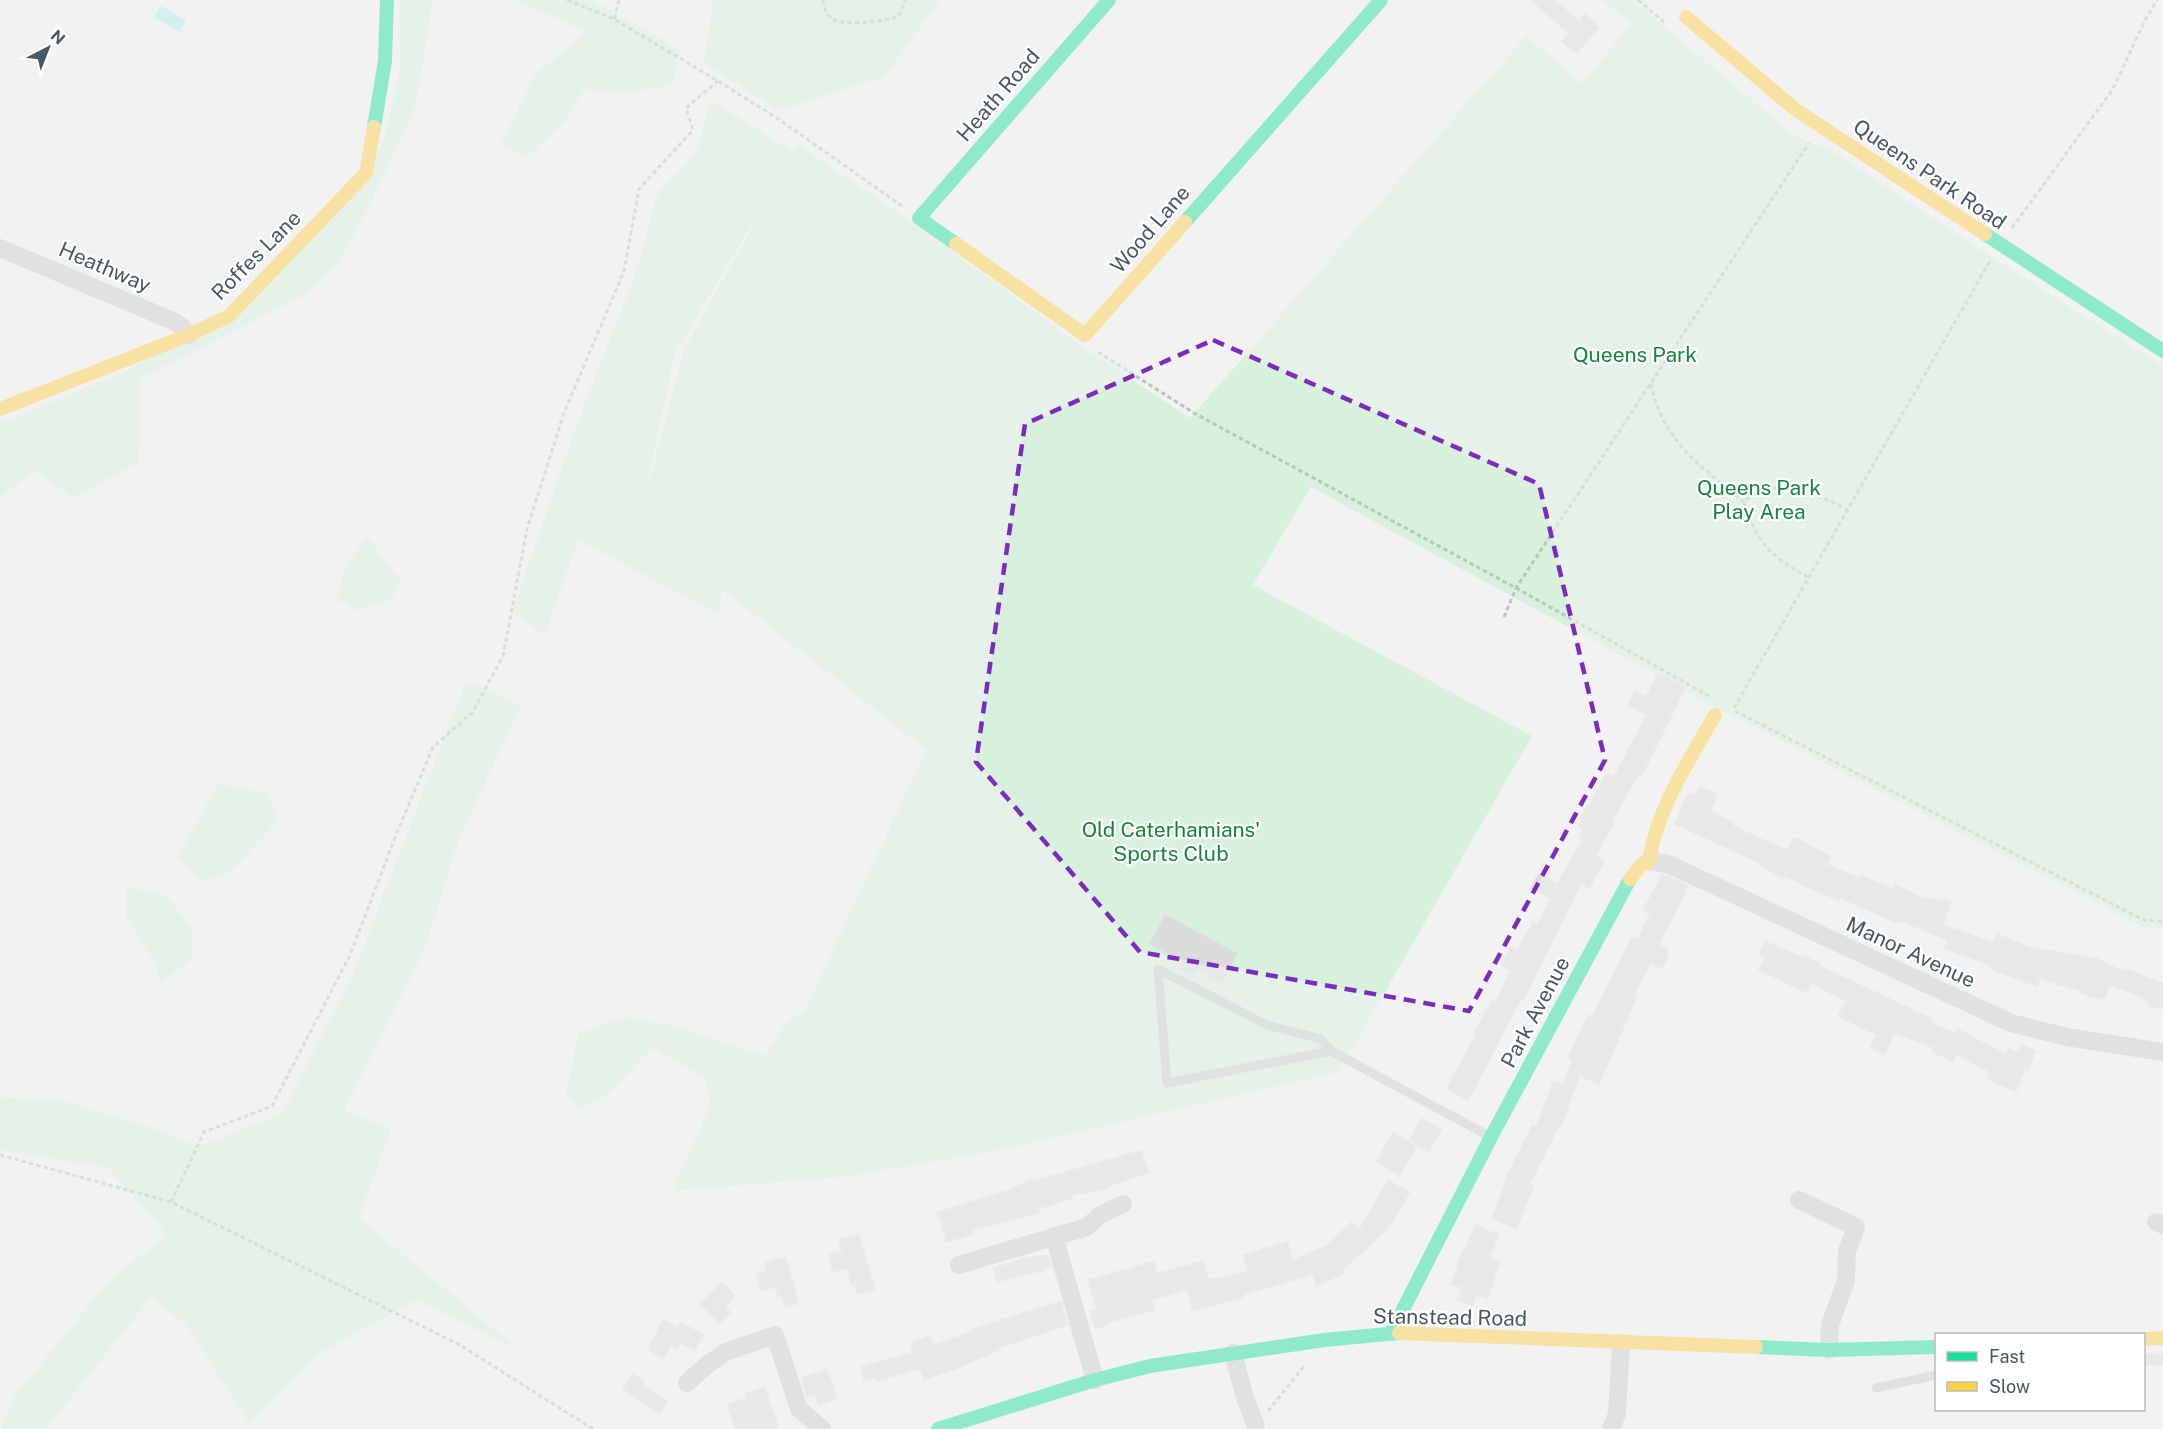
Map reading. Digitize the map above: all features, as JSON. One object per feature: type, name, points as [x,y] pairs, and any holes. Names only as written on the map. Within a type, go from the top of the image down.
[{"type":"street","name":"Roffes Lane","points":[[0,410],[189,334],[229,315],[366,172],[385,61],[387,0]]},
{"type":"street","name":"Heath Road","points":[[919,218],[1109,0]]},
{"type":"street","name":"Wood Lane","points":[[1085,335],[1381,0]]},
{"type":"street","name":"Queens Park Road","points":[[1686,17],[1796,110],[2163,351]]},
{"type":"street","points":[[919,218],[1085,335]]},
{"type":"street","name":"Heathway","points":[[0,248],[173,321],[189,334]]},
{"type":"street","points":[[1649,861],[1654,834],[1673,792],[1715,715]]},
{"type":"street","name":"Manor Avenue","points":[[1649,861],[1668,864],[2011,1023],[2067,1037],[2163,1052]]},
{"type":"street","name":"Park Avenue","points":[[1391,1333],[1491,1137],[1634,872],[1649,861]]},
{"type":"street","points":[[1799,1200],[1856,1227],[1847,1251],[1846,1280],[1830,1325],[1829,1350]]},
{"type":"street","points":[[959,1264],[1087,1227],[1100,1215],[1123,1204]]},
{"type":"street","points":[[1054,1236],[1095,1380]]},
{"type":"street","name":"Stanstead Road","points":[[938,1429],[1150,1365],[1324,1340],[1391,1333],[1829,1350],[1935,1347]]},
{"type":"street","points":[[687,1383],[708,1364],[726,1352],[775,1335],[799,1409],[822,1429]]},
{"type":"street","points":[[2145,1339],[2163,1338]]},
{"type":"street","points":[[1611,1429],[1617,1414],[1621,1343]]},
{"type":"street","points":[[1233,1353],[1245,1398],[1257,1428]]},
{"type":"lane","points":[[1331,1051],[1167,1083],[1158,969],[1267,1025],[1321,1039],[1331,1051],[1491,1137]]},
{"type":"lane","points":[[1876,1388],[1935,1375]]},
{"type":"path","points":[[567,0],[614,19],[718,81],[780,120],[919,218]]},
{"type":"path","points":[[614,19],[619,0]]},
{"type":"path","points":[[823,0],[828,15],[835,21],[843,23],[891,20],[899,16],[905,0]]},
{"type":"path","points":[[1715,715],[1728,721],[1808,577],[2000,246],[2113,89],[2145,20],[2157,0]]},
{"type":"path","points":[[171,1202],[204,1131],[272,1106],[350,955],[433,747],[472,713],[503,656],[527,530],[564,413],[624,271],[639,189],[667,157],[688,138],[693,130],[687,108],[718,81]]},
{"type":"path","points":[[1504,617],[1516,588],[1821,127]]},
{"type":"path","points":[[1085,335],[1087,345],[1194,412],[1713,698]]},
{"type":"path","points":[[1651,384],[1655,404],[1668,431],[1696,462],[1744,502],[1759,538],[1780,562],[1808,577]]},
{"type":"path","points":[[1744,502],[1755,492],[1779,488],[1802,491],[1848,510]]},
{"type":"path","points":[[1733,710],[2144,920],[2163,922]]},
{"type":"path","points":[[0,1155],[171,1202],[460,1346],[592,1429]]},
{"type":"path","points":[[1257,1428],[1306,1364]]},
{"type":"highlighted area","points":[[1213,340],[1539,484],[1605,760],[1469,1011],[1140,952],[976,762],[1025,424]]},
{"type":"green space","points":[[399,0],[433,0],[416,105],[365,215],[339,262],[305,295],[140,379],[139,462],[73,498],[35,470],[0,498],[0,423],[117,375],[247,309],[382,145],[401,67]]},
{"type":"green space","points":[[515,0],[592,0],[681,50],[672,85],[623,94],[585,89],[564,122],[527,157],[501,144],[534,75],[587,32]]},
{"type":"green space","points":[[713,0],[940,0],[885,76],[779,111],[704,63]]},
{"type":"green space","points":[[1602,0],[1632,0],[1793,134],[1809,143],[1827,147],[1992,257],[2163,366],[2163,928],[2143,927],[1721,710],[1311,487],[1253,585],[1532,736],[1339,1072],[995,1151],[851,1176],[672,1191],[710,1106],[706,1078],[652,1048],[607,1095],[579,1109],[566,1093],[579,1033],[623,1017],[675,1026],[764,1056],[787,1022],[804,1012],[926,750],[722,589],[719,614],[578,540],[545,635],[512,613],[574,432],[638,266],[658,192],[695,155],[711,100],[794,153],[799,145],[906,218],[1083,347],[1190,418],[1526,36],[1582,84],[1631,24]],"holes":[[[777,183],[684,349],[643,504],[675,353]]]},
{"type":"green space","points":[[366,535],[401,581],[393,598],[357,611],[336,599],[344,572]]},
{"type":"green space","points":[[466,681],[521,706],[460,836],[425,948],[344,1111],[391,1129],[359,1218],[520,1351],[416,1300],[322,1352],[249,1423],[185,1323],[151,1298],[46,1429],[1,1429],[15,1395],[111,1279],[167,1235],[108,1168],[0,1150],[0,1097],[62,1101],[145,1125],[199,1146],[282,1114],[353,974]]},
{"type":"green space","points":[[218,784],[268,793],[278,821],[232,870],[203,882],[177,858]]},
{"type":"green space","points":[[126,886],[165,895],[193,928],[192,959],[160,984],[156,964],[127,919]]},
{"type":"water","points":[[161,6],[186,20],[180,32],[154,17]]},
{"type":"building","points":[[1530,0],[1555,0],[1579,20],[1585,14],[1600,27],[1576,54],[1561,41],[1569,33]]},
{"type":"building","points":[[1658,673],[1686,687],[1642,776],[1639,774],[1596,856],[1605,861],[1589,889],[1581,884],[1523,1001],[1521,1000],[1468,1101],[1446,1089],[1491,1001],[1495,1003],[1510,971],[1501,966],[1510,947],[1517,950],[1533,922],[1537,924],[1550,899],[1531,889],[1538,874],[1557,883],[1583,838],[1579,836],[1583,829],[1576,825],[1607,773],[1614,777],[1646,715],[1628,705],[1635,691],[1646,697]]},
{"type":"building","points":[[1700,786],[1717,794],[1711,811],[1734,822],[1733,825],[1770,843],[1787,850],[1794,837],[1831,856],[1827,864],[1859,878],[1861,875],[1893,889],[1895,884],[1923,898],[1951,901],[1944,925],[1993,942],[1996,933],[2029,947],[2096,958],[2123,971],[2124,968],[2163,983],[2163,1009],[2152,1007],[2143,998],[2110,985],[2104,1000],[2040,979],[2037,987],[1990,969],[1990,965],[1944,949],[1947,940],[1900,921],[1898,924],[1840,898],[1839,901],[1785,876],[1784,879],[1758,865],[1759,863],[1674,824],[1688,793],[1695,794]]},
{"type":"building","points":[[1662,874],[1688,885],[1659,944],[1669,949],[1667,959],[1662,969],[1651,963],[1635,994],[1638,995],[1599,1085],[1580,1076],[1561,1127],[1559,1126],[1530,1184],[1534,1185],[1517,1229],[1492,1219],[1508,1173],[1532,1125],[1536,1127],[1553,1081],[1562,1084],[1572,1061],[1568,1058],[1588,1015],[1593,1015],[1631,938],[1638,938],[1650,913],[1643,910]]},
{"type":"building","points":[[1165,914],[1238,953],[1222,984],[1197,970],[1193,977],[1178,969],[1181,962],[1149,944]]},
{"type":"building","points":[[1765,941],[1802,957],[1803,955],[1821,964],[1820,966],[1931,1018],[1931,1023],[1956,1033],[1958,1029],[2006,1054],[2008,1048],[2018,1052],[2021,1044],[2036,1051],[2029,1070],[2025,1069],[2016,1092],[1992,1082],[1986,1078],[1989,1072],[1957,1055],[1953,1062],[1932,1052],[1934,1048],[1894,1033],[1885,1055],[1870,1048],[1876,1035],[1838,1016],[1846,1001],[1811,984],[1807,993],[1758,970],[1765,958],[1759,954]]},
{"type":"building","points":[[1421,1118],[1442,1129],[1429,1152],[1409,1140]]},
{"type":"building","points":[[1393,1132],[1417,1146],[1400,1176],[1376,1162]]},
{"type":"building","points":[[1141,1150],[1149,1173],[1106,1187],[1107,1189],[1072,1195],[1073,1198],[1039,1209],[1040,1213],[973,1230],[975,1234],[947,1242],[937,1212],[1008,1190],[1030,1180]]},
{"type":"building","points":[[1388,1180],[1410,1192],[1390,1227],[1343,1270],[1345,1273],[1317,1286],[1312,1275],[1243,1295],[1243,1298],[1192,1311],[1187,1290],[1152,1300],[1155,1310],[1107,1323],[1107,1326],[1095,1329],[1090,1311],[1096,1309],[1088,1280],[1154,1261],[1157,1273],[1204,1261],[1209,1280],[1248,1271],[1243,1255],[1288,1241],[1293,1260],[1327,1245],[1351,1222],[1359,1230]]},
{"type":"building","points":[[1475,1225],[1499,1235],[1490,1258],[1500,1262],[1488,1299],[1477,1295],[1473,1306],[1457,1300],[1461,1288],[1451,1284],[1463,1249],[1465,1250]]},
{"type":"building","points":[[859,1234],[875,1289],[857,1294],[855,1284],[851,1285],[847,1268],[833,1272],[828,1255],[842,1251],[838,1239]]},
{"type":"building","points":[[1048,1255],[1051,1266],[1046,1270],[997,1282],[993,1268],[1024,1258]]},
{"type":"building","points":[[786,1257],[799,1303],[785,1308],[782,1296],[778,1297],[775,1287],[761,1291],[756,1274],[766,1271],[764,1263]]},
{"type":"building","points":[[721,1282],[735,1295],[725,1307],[731,1312],[720,1324],[700,1304]]},
{"type":"building","points":[[1061,1301],[1068,1325],[999,1348],[1000,1350],[956,1369],[924,1380],[920,1369],[877,1381],[876,1378],[864,1381],[860,1367],[913,1352],[910,1343],[930,1336],[933,1345],[973,1331],[972,1329]]},
{"type":"building","points":[[663,1319],[678,1327],[681,1322],[704,1335],[694,1351],[681,1343],[678,1349],[671,1345],[663,1359],[648,1350]]},
{"type":"building","points":[[2163,1353],[2163,1365],[2145,1365],[2145,1354]]},
{"type":"building","points":[[827,1369],[837,1399],[818,1405],[815,1395],[807,1398],[801,1378]]},
{"type":"building","points":[[633,1374],[645,1381],[643,1385],[668,1401],[660,1414],[622,1390]]},
{"type":"building","points":[[765,1387],[779,1429],[735,1429],[727,1404],[746,1398],[745,1393]]},
{"type":"traffic: fast","points":[[374,127],[385,61],[387,0]]},
{"type":"traffic: fast","points":[[956,244],[919,218],[1109,0]]},
{"type":"traffic: fast","points":[[1185,222],[1381,0]]},
{"type":"traffic: fast","points":[[1985,234],[2163,351]]},
{"type":"traffic: fast","points":[[1391,1333],[1491,1137],[1630,879]]},
{"type":"traffic: fast","points":[[938,1429],[1095,1380],[1150,1366],[1324,1340],[1399,1333]]},
{"type":"traffic: fast","points":[[1756,1347],[1829,1350],[1935,1347]]},
{"type":"traffic: slow","points":[[1686,17],[1796,110],[1985,234]]},
{"type":"traffic: slow","points":[[0,409],[189,335],[229,316],[366,173],[374,127]]},
{"type":"traffic: slow","points":[[956,244],[1085,335],[1185,222]]},
{"type":"traffic: slow","points":[[1630,879],[1641,865],[1649,861],[1659,822],[1675,785],[1715,715]]},
{"type":"traffic: slow","points":[[1399,1333],[1756,1347]]},
{"type":"traffic: slow","points":[[2145,1339],[2163,1338]]},
{"type":"park label","name":"Queens Park","points":[[1635,354]]},
{"type":"park label","name":"Queens Park Play Area","points":[[1759,499]]},
{"type":"park label","name":"Old Caterhamians' Sports Club","points":[[1171,841]]}]
